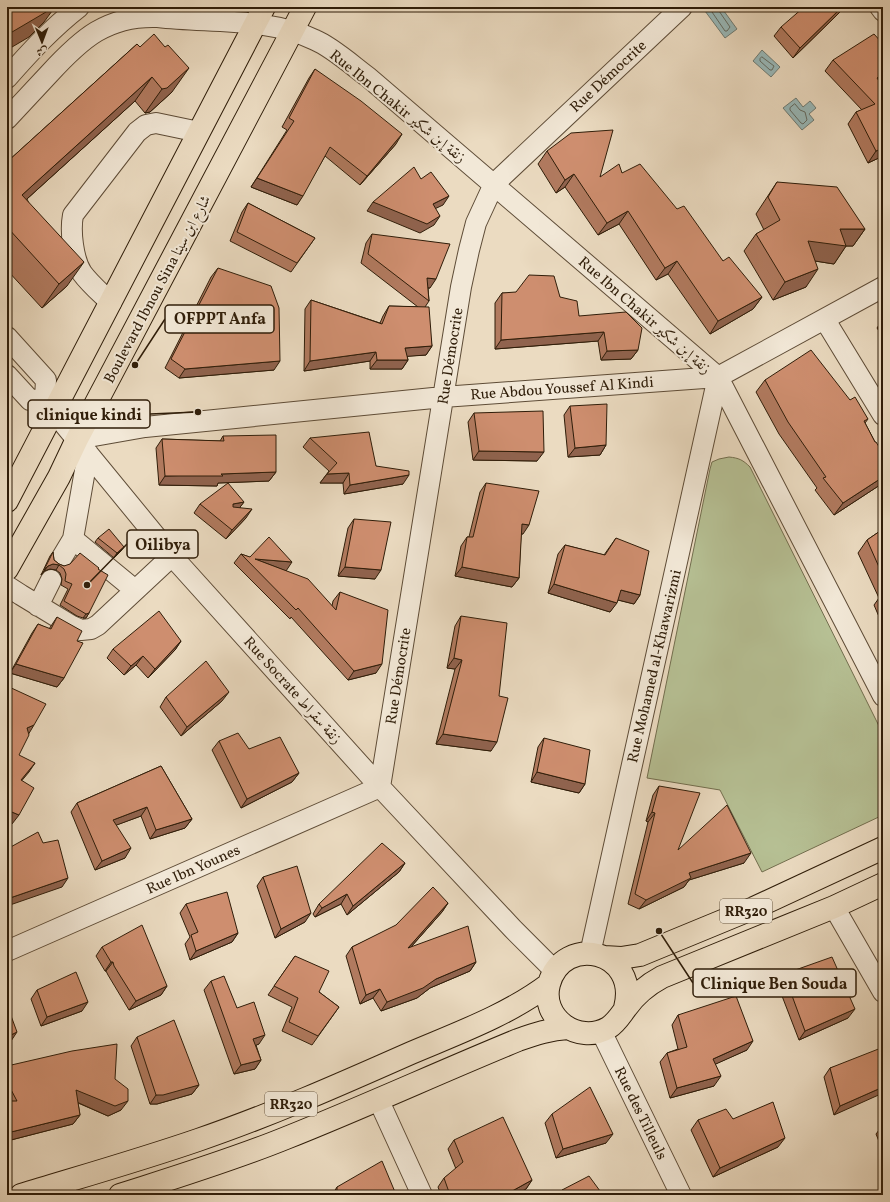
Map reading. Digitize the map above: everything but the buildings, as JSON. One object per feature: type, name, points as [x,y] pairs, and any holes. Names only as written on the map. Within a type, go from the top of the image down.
[{"type":"main road","name":"Boulevard Ibnou Sina شارع ابن سينا","points":[[7,569],[59,477],[82,446],[305,7]]},
{"type":"main road","points":[[7,501],[49,405],[111,303],[260,16]]},
{"type":"main road","name":"RR320","points":[[21,1195],[198,1140],[268,1114],[344,1083],[522,1003],[552,978],[561,963],[570,958],[580,955],[597,955],[622,958],[640,955],[760,905],[883,848]]},
{"type":"main road","name":"RR320","points":[[552,978],[548,1000],[550,1008],[561,1023],[576,1032],[584,1034],[601,1031],[609,1028],[616,1022],[625,1008],[648,984],[834,907],[883,884]]},
{"type":"main road","name":"RR320","points":[[597,955],[616,965],[622,973],[628,991],[625,1008]]},
{"type":"main road","name":"RR320","points":[[120,1195],[241,1155],[379,1101],[538,1032],[568,1028]]},
{"type":"street","points":[[7,78],[38,43],[62,20],[80,7]]},
{"type":"street","name":"Rue Démocrite","points":[[380,787],[443,397],[469,250],[476,222],[494,184],[682,7]]},
{"type":"street","points":[[880,7],[883,11]]},
{"type":"street","name":"Rue Ibn Chakir زنقة إبن شكير","points":[[7,119],[62,60],[85,38],[96,31],[141,12],[260,16],[316,40],[368,77],[718,377],[883,696]]},
{"type":"street","points":[[111,303],[82,273],[76,257],[72,238],[71,225],[73,215],[138,132],[146,125],[156,124],[199,132]]},
{"type":"street","name":"Rue Abdou Youssef Al Kindi","points":[[82,446],[145,427],[443,397],[718,377],[883,287]]},
{"type":"street","points":[[825,320],[883,415]]},
{"type":"street","points":[[7,337],[46,380],[49,405],[30,400],[7,375]]},
{"type":"street","name":"Rue Mohamed al-Khawarizmi","points":[[597,955],[718,377]]},
{"type":"street","name":"Rue Socrate زنقة سقراط","points":[[49,405],[172,556],[380,787],[513,929],[552,978]]},
{"type":"street","points":[[61,559],[73,539],[82,446]]},
{"type":"street","points":[[73,539],[135,590]]},
{"type":"street","points":[[7,586],[72,626],[82,630],[91,629],[98,625],[172,556]]},
{"type":"street","points":[[38,606],[51,580]]},
{"type":"street","name":"Rue Ibn Younes","points":[[7,952],[380,787]]},
{"type":"street","points":[[834,907],[883,992]]},
{"type":"street","name":"Rue des Tilleuls","points":[[601,1031],[681,1195]]},
{"type":"street","points":[[379,1101],[422,1195]]},
{"type":"green space","points":[[729,457],[741,460],[750,467],[883,734],[883,815],[762,872],[720,790],[647,778],[710,469],[712,462]]},
{"type":"water","points":[[710,7],[721,7],[737,29],[725,38],[705,11]]},
{"type":"water","points":[[762,50],[780,67],[771,77],[753,61]]},
{"type":"water","points":[[796,98],[803,107],[810,101],[816,108],[809,114],[814,120],[802,130],[783,108]]},
{"type":"place","name":"OFPPT Anfa","points":[[135,365]]},
{"type":"place","name":"clinique kindi","points":[[198,412]]},
{"type":"place","name":"Oilibya","points":[[87,585]]},
{"type":"place","name":"Clinique Ben Souda","points":[[659,931]]}]
